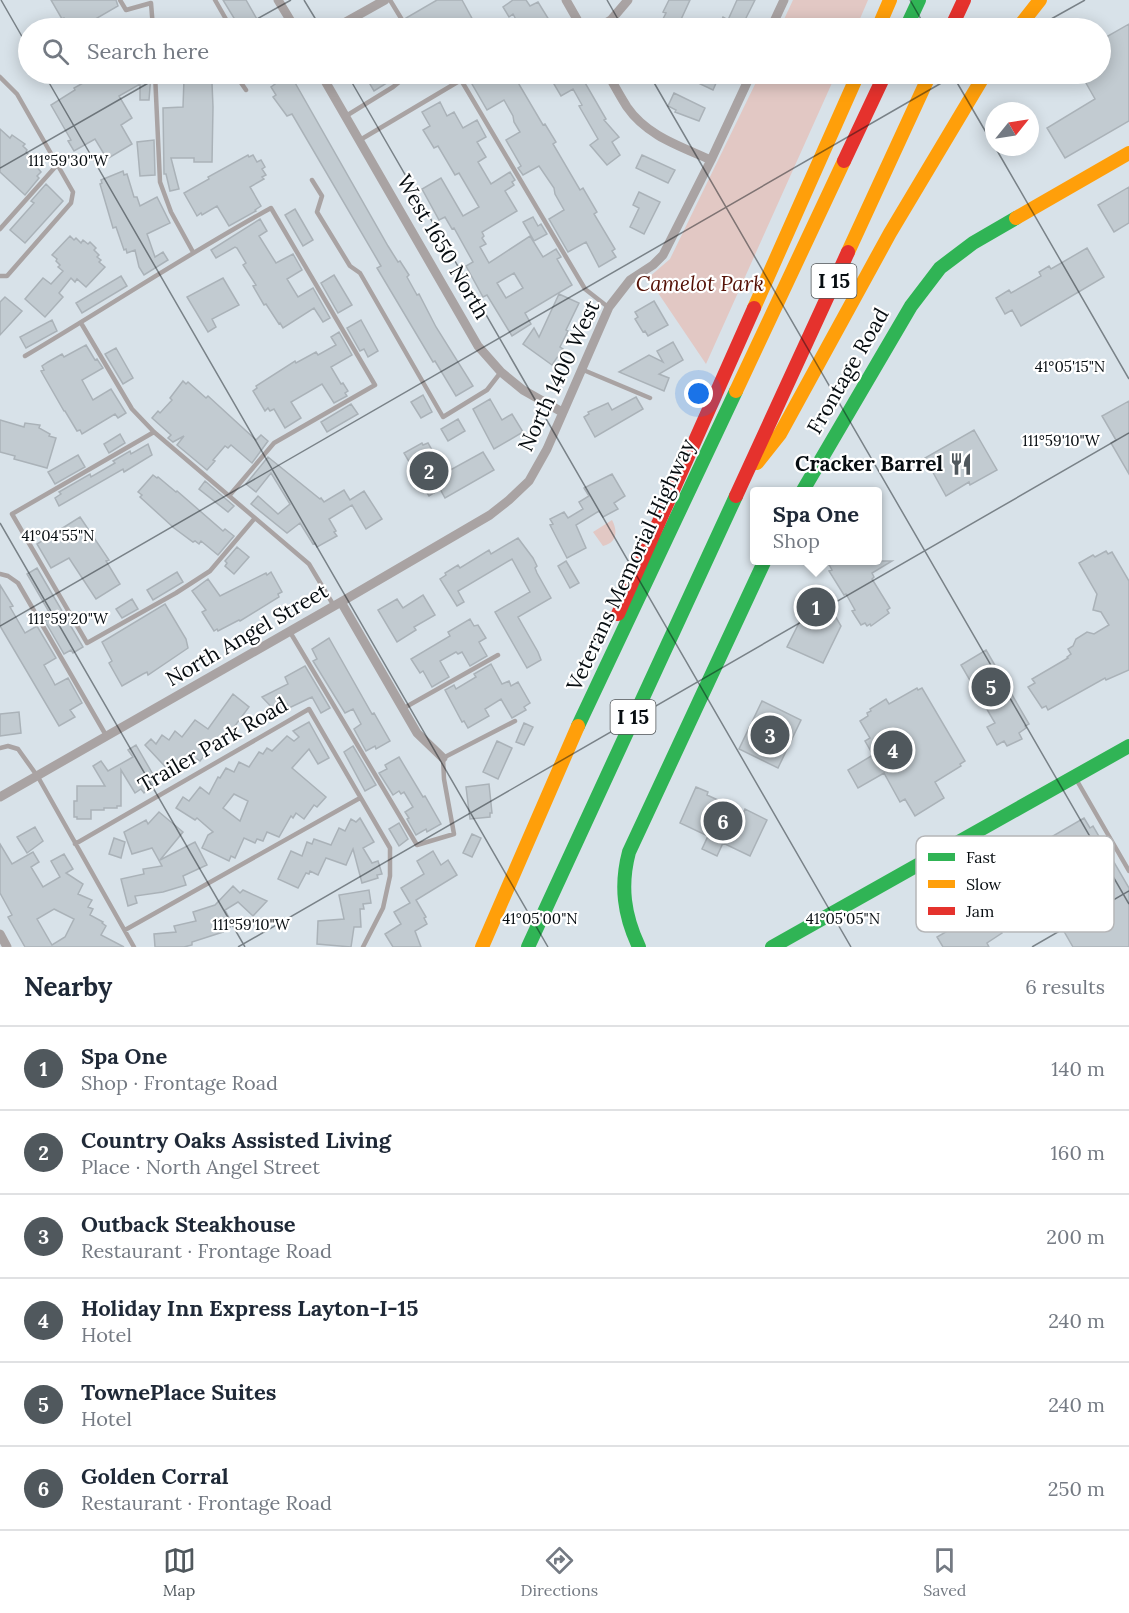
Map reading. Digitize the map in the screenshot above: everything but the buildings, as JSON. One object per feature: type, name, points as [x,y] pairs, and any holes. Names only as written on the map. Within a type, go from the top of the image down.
[{"type":"main road","points":[[882,18],[890,0]]},
{"type":"main road","points":[[911,18],[919,0]]},
{"type":"main road","points":[[956,18],[964,0]]},
{"type":"main road","points":[[1026,18],[1040,0]]},
{"type":"main road","points":[[565,755],[573,715],[854,84]]},
{"type":"main road","name":"Veterans Memorial Highway","points":[[482,947],[565,755],[880,84]]},
{"type":"main road","name":"I 15","points":[[528,947],[925,84]]},
{"type":"main road","points":[[738,488],[780,434],[896,224],[979,84]]},
{"type":"main road","name":"Frontage Road","points":[[805,487],[911,306],[934,275],[950,259],[973,243],[1129,153]]},
{"type":"main road","points":[[639,947],[625,914],[622,884],[632,843],[763,565]]},
{"type":"main road","points":[[969,836],[1129,746]]},
{"type":"main road","points":[[772,947],[916,866]]},
{"type":"street","points":[[278,0],[289,18]]},
{"type":"street","points":[[353,18],[385,0]]},
{"type":"street","points":[[566,0],[576,18]]},
{"type":"street","points":[[613,18],[628,0]]},
{"type":"street","points":[[776,18],[784,0]]},
{"type":"street","name":"West 1650 North","points":[[327,84],[478,346],[501,372],[523,390],[562,412]]},
{"type":"street","points":[[614,84],[627,108],[642,124],[663,139],[711,160]]},
{"type":"street","name":"North 1400 West","points":[[510,500],[529,481],[547,448],[609,307],[630,280],[653,265],[663,255],[746,84]]},
{"type":"street","name":"North Angel Street","points":[[0,797],[290,632],[490,515],[510,500]]},
{"type":"street","points":[[337,604],[417,733],[443,758]]},
{"type":"lane","points":[[120,0],[126,10],[151,1],[152,18]]},
{"type":"lane","points":[[214,0],[225,18]]},
{"type":"lane","points":[[390,0],[401,18]]},
{"type":"lane","points":[[0,77],[17,94],[73,192],[71,203],[7,276],[0,276]]},
{"type":"lane","points":[[155,84],[160,182],[171,212],[193,252]]},
{"type":"lane","points":[[242,84],[246,90]]},
{"type":"lane","points":[[346,116],[397,84]]},
{"type":"lane","points":[[360,140],[454,84]]},
{"type":"lane","points":[[463,84],[585,289],[609,307]]},
{"type":"lane","points":[[0,229],[57,165]]},
{"type":"lane","points":[[312,180],[322,196],[317,212],[350,266],[360,273],[443,417],[487,390],[501,372]]},
{"type":"lane","points":[[25,356],[193,252],[272,208],[375,386],[274,442],[229,496]]},
{"type":"lane","points":[[81,323],[132,409],[154,432],[309,564],[337,604]]},
{"type":"lane","points":[[581,369],[650,398]]},
{"type":"lane","points":[[154,432],[12,514],[87,643],[176,593],[210,571],[255,518]]},
{"type":"lane","points":[[0,574],[18,583],[107,737]]},
{"type":"lane","points":[[290,632],[417,845],[454,834],[444,779],[443,758],[515,721]]},
{"type":"lane","points":[[403,709],[498,655]]},
{"type":"lane","name":"Trailer Park Road","points":[[75,844],[309,709],[390,848],[390,876],[382,908],[363,947]]},
{"type":"lane","points":[[0,748],[8,746],[18,749],[38,777],[134,947]]},
{"type":"lane","points":[[1074,777],[1109,836]]},
{"type":"lane","points":[[124,930],[360,798]]},
{"type":"lane","points":[[1114,845],[1129,871]]},
{"type":"green space","points":[[793,0],[868,0],[860,18],[785,18]]},
{"type":"green space","name":"Camelot Park","points":[[755,84],[832,84],[706,364],[648,278],[670,259]]},
{"type":"green space","points":[[612,520],[615,528],[614,539],[603,546],[593,532]]},
{"type":"traffic: fast","points":[[911,18],[919,0]]},
{"type":"traffic: fast","points":[[805,487],[911,306],[940,268],[973,243],[1016,218]]},
{"type":"traffic: fast","points":[[578,726],[736,391]]},
{"type":"traffic: fast","points":[[528,947],[736,496]]},
{"type":"traffic: fast","points":[[639,947],[625,900],[624,889],[629,852],[763,565]]},
{"type":"traffic: fast","points":[[969,836],[1129,746]]},
{"type":"traffic: fast","points":[[772,947],[916,866]]},
{"type":"traffic: slow","points":[[882,18],[890,0]]},
{"type":"traffic: slow","points":[[1026,18],[1040,0]]},
{"type":"traffic: slow","points":[[754,308],[854,84]]},
{"type":"traffic: slow","points":[[848,252],[925,84]]},
{"type":"traffic: slow","points":[[757,463],[780,434],[890,233],[979,84]]},
{"type":"traffic: slow","points":[[1016,218],[1129,153]]},
{"type":"traffic: slow","points":[[736,391],[844,161]]},
{"type":"traffic: slow","points":[[482,947],[578,726]]},
{"type":"traffic: jam","points":[[956,18],[964,0]]},
{"type":"traffic: jam","points":[[844,161],[880,84]]},
{"type":"traffic: jam","points":[[736,496],[848,252]]},
{"type":"traffic: jam","points":[[618,614],[754,308]]},
{"type":"place","name":"Cracker Barrel","points":[[961,464]]},
{"type":"place","name":"Country Oaks Assisted Living","points":[[429,471]]},
{"type":"place","name":"Spa One","points":[[816,607]]},
{"type":"place","name":"TownePlace Suites","points":[[991,687]]},
{"type":"place","name":"Outback Steakhouse","points":[[770,735]]},
{"type":"place","name":"Holiday Inn Express Layton-I-15","points":[[893,750]]},
{"type":"place","name":"Golden Corral","points":[[723,821]]}]
